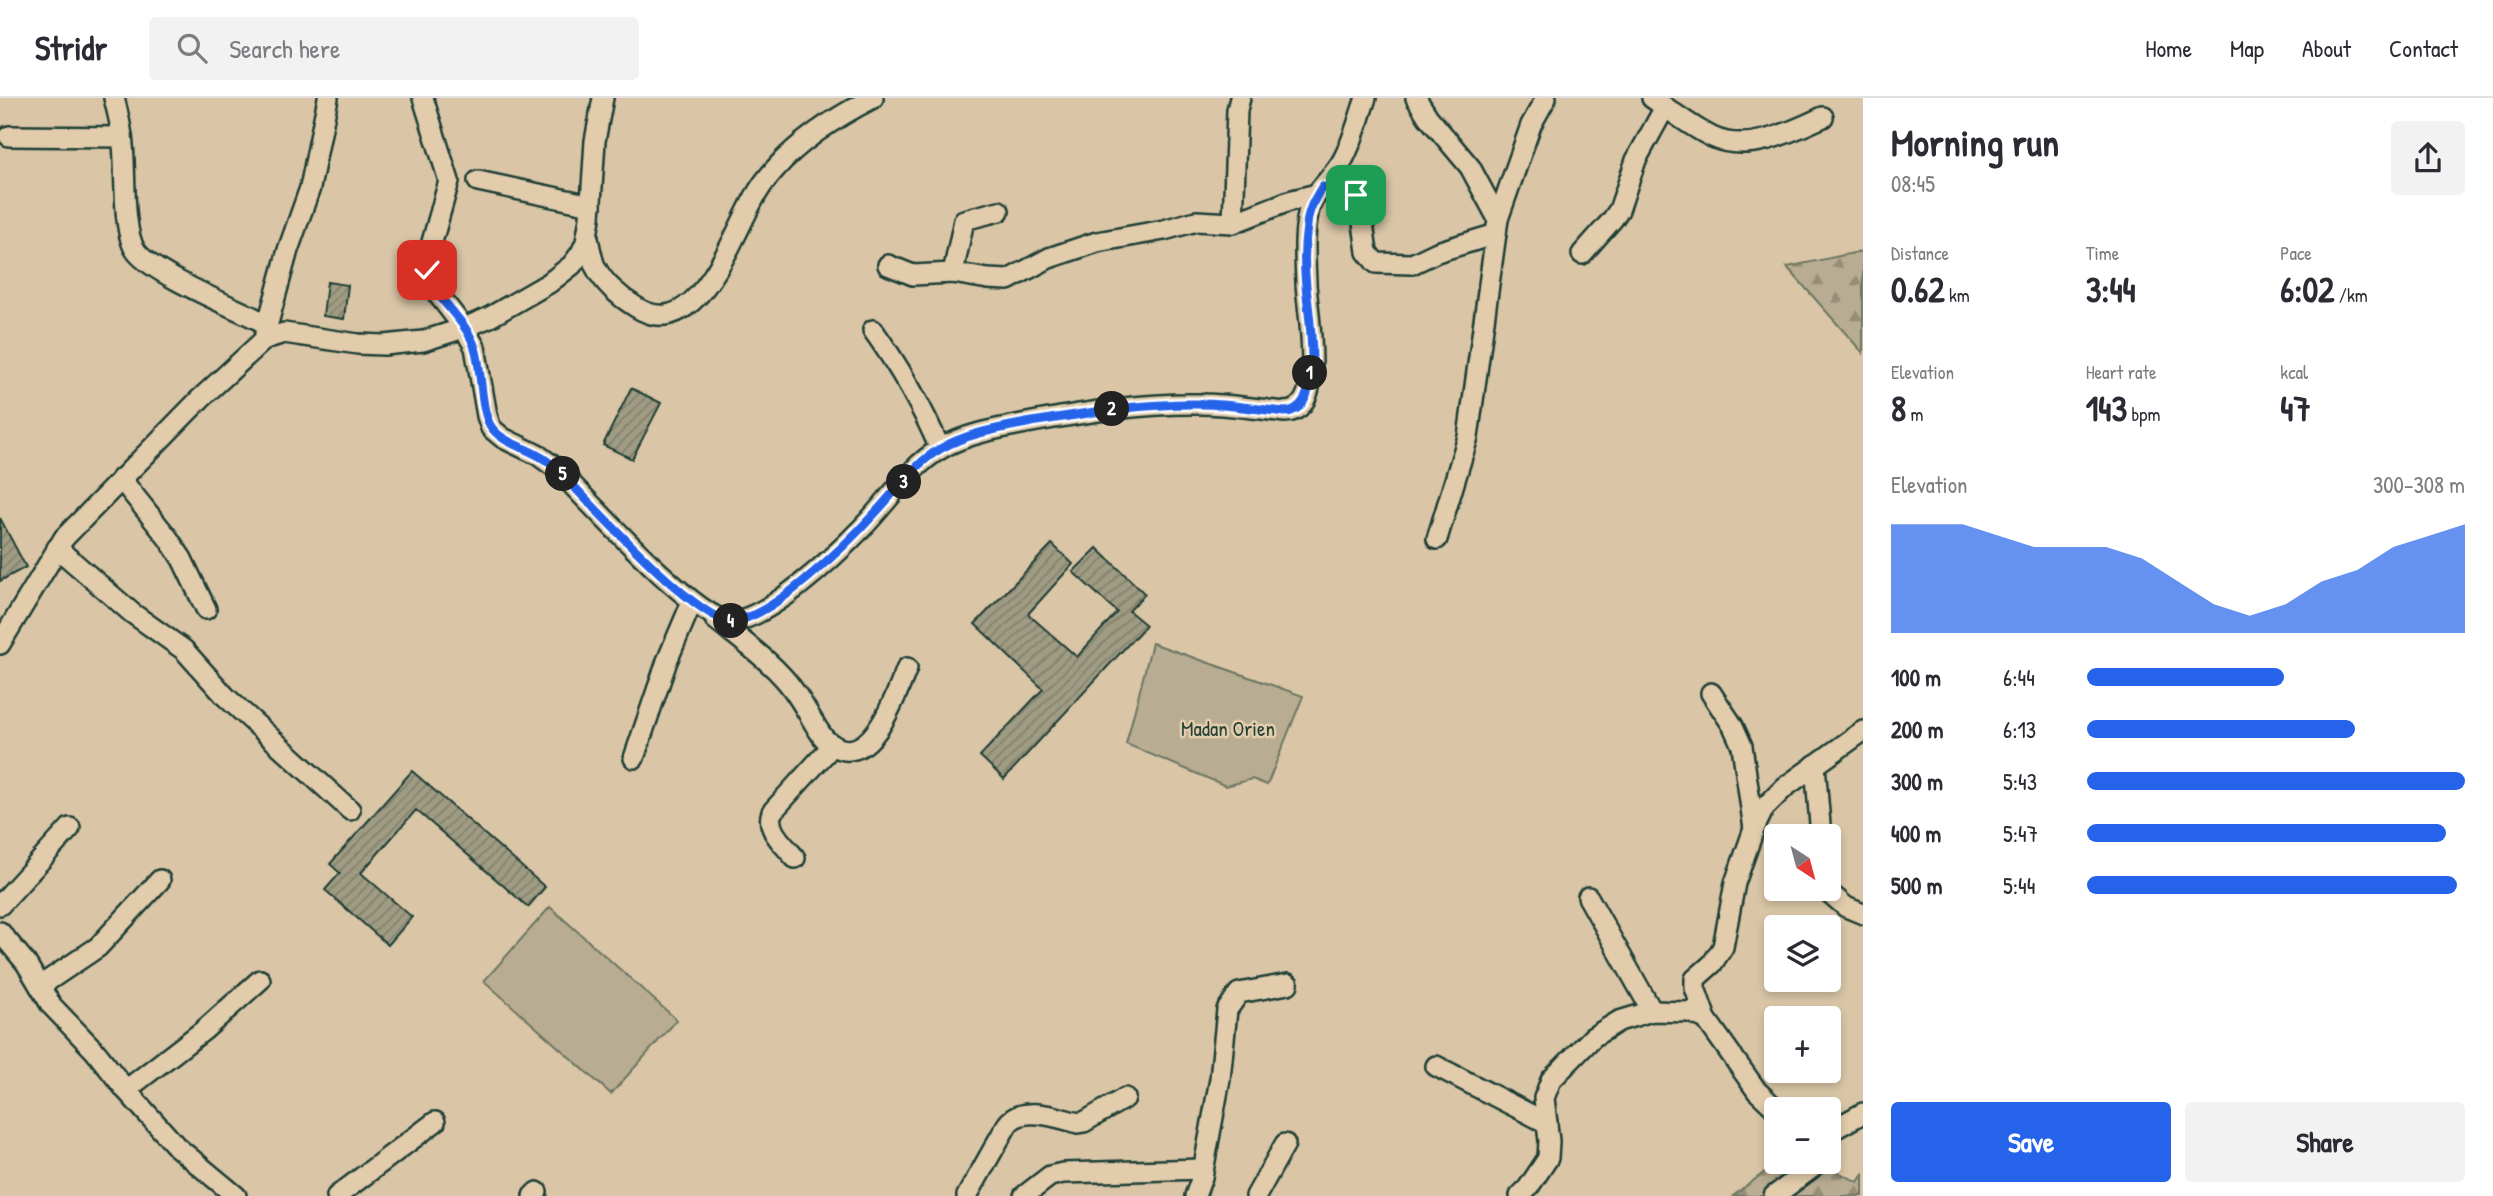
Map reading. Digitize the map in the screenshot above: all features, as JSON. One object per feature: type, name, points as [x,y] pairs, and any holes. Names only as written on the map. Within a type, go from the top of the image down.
[{"type":"street","points":[[114,98],[122,137],[129,235],[135,250],[144,260],[266,331],[384,345],[423,341],[464,328],[517,302],[572,264],[581,253],[587,235],[595,141],[603,98]]},
{"type":"street","points":[[0,645],[57,548],[77,524],[266,331],[288,250],[310,188],[328,98]]},
{"type":"street","points":[[423,98],[449,181],[429,253],[427,270],[430,284],[475,347],[491,428],[503,438],[538,455],[556,468],[659,572],[787,682],[824,739],[833,745],[849,751],[870,739],[888,713],[907,668]]},
{"type":"street","points":[[587,235],[596,267],[625,300],[641,311],[655,315],[670,314],[686,307],[702,291],[720,265],[756,194],[775,169],[844,104],[873,98]]},
{"type":"street","points":[[1233,223],[1237,110],[1240,98]]},
{"type":"street","points":[[711,616],[728,621],[747,619],[766,609],[848,541],[923,461],[963,438],[1002,428],[1107,409],[1201,404],[1285,412],[1297,410],[1304,403],[1312,362],[1313,344],[1306,284],[1306,227],[1310,205],[1340,166],[1351,145],[1366,98]]},
{"type":"street","points":[[1416,98],[1428,117],[1470,167],[1497,227]]},
{"type":"street","points":[[1437,539],[1468,438],[1497,227],[1531,125],[1546,98]]},
{"type":"street","points":[[1582,254],[1619,210],[1658,102],[1715,138],[1743,143],[1782,136],[1823,117]]},
{"type":"street","points":[[9,135],[122,137]]},
{"type":"street","points":[[478,181],[591,205]]},
{"type":"street","points":[[888,265],[913,275],[953,273],[1008,280],[1049,258],[1097,242],[1164,230],[1196,221],[1233,223],[1320,191],[1351,193],[1360,201],[1367,252],[1376,263],[1412,264],[1497,227]]},
{"type":"street","points":[[953,273],[964,220],[999,211]]},
{"type":"street","points":[[873,330],[912,389],[940,449]]},
{"type":"street","points":[[121,479],[182,559],[206,609]]},
{"type":"street","points":[[57,548],[132,612],[184,650],[226,697],[350,810]]},
{"type":"street","points":[[634,758],[667,661],[692,602]]},
{"type":"street","points":[[1711,693],[1733,726],[1742,746],[1754,829]]},
{"type":"street","points":[[1764,1098],[1706,1019],[1695,988],[1695,979],[1712,964],[1723,947],[1735,883],[1754,829],[1765,808],[1785,787],[1863,731]]},
{"type":"street","points":[[795,858],[774,832],[770,818],[772,812],[833,745]]},
{"type":"street","points":[[1815,765],[1820,824]]},
{"type":"street","points":[[0,905],[70,828]]},
{"type":"street","points":[[40,986],[98,947],[160,880]]},
{"type":"street","points":[[1588,897],[1652,1011]]},
{"type":"street","points":[[1839,901],[1863,915]]},
{"type":"street","points":[[0,932],[26,963],[51,1004],[126,1090],[177,1147],[236,1196]]},
{"type":"street","points":[[126,1090],[204,1030],[260,980]]},
{"type":"street","points":[[1195,1196],[1203,1169],[1220,1079],[1227,1010],[1240,993],[1288,984]]},
{"type":"street","points":[[1520,1196],[1548,1157],[1544,1098],[1551,1080],[1573,1055],[1608,1026],[1652,1011],[1689,1012],[1706,1019]]},
{"type":"street","points":[[1436,1066],[1547,1123]]},
{"type":"street","points":[[967,1196],[1013,1118],[1031,1114],[1084,1122],[1125,1098]]},
{"type":"street","points":[[1841,1125],[1863,1113]]},
{"type":"street","points":[[337,1196],[435,1122]]},
{"type":"street","points":[[1256,1196],[1285,1144]]},
{"type":"street","points":[[1024,1196],[1050,1176],[1063,1173],[1203,1169]]},
{"type":"street","points":[[1774,1196],[1804,1174]]},
{"type":"green space","points":[[1863,251],[1863,353],[1787,267]]},
{"type":"green space","name":"Madan Orien","points":[[1152,643],[1303,696],[1267,785],[1252,779],[1226,786],[1126,744]]},
{"type":"green space","points":[[550,907],[677,1020],[611,1094],[484,981]]},
{"type":"green space","points":[[1764,1173],[1841,1174],[1858,1182],[1863,1174],[1863,1196],[1733,1196]]},
{"type":"building","points":[[327,282],[348,285],[344,319],[323,316]]},
{"type":"building","points":[[631,388],[661,403],[632,459],[603,445]]},
{"type":"building","points":[[0,518],[26,567],[0,581]]},
{"type":"building","points":[[1052,544],[1073,564],[1028,614],[1077,657],[1117,612],[1073,572],[1097,548],[1145,594],[1129,611],[1146,625],[1004,779],[980,756],[1043,689],[975,624]]},
{"type":"building","points":[[412,771],[545,887],[528,907],[416,810],[361,873],[412,917],[388,945],[325,890],[340,873],[330,864]]},
{"type":"route","points":[[427,270],[430,284],[475,347],[491,428],[503,438],[538,455],[556,468],[685,596],[711,616],[728,621],[747,619],[766,609],[798,585],[862,528],[923,461],[963,438],[1002,428],[1107,409],[1201,404],[1285,412],[1297,410],[1304,403],[1312,362],[1313,344],[1306,284],[1306,227],[1310,205],[1322,187],[1356,195]]}]
